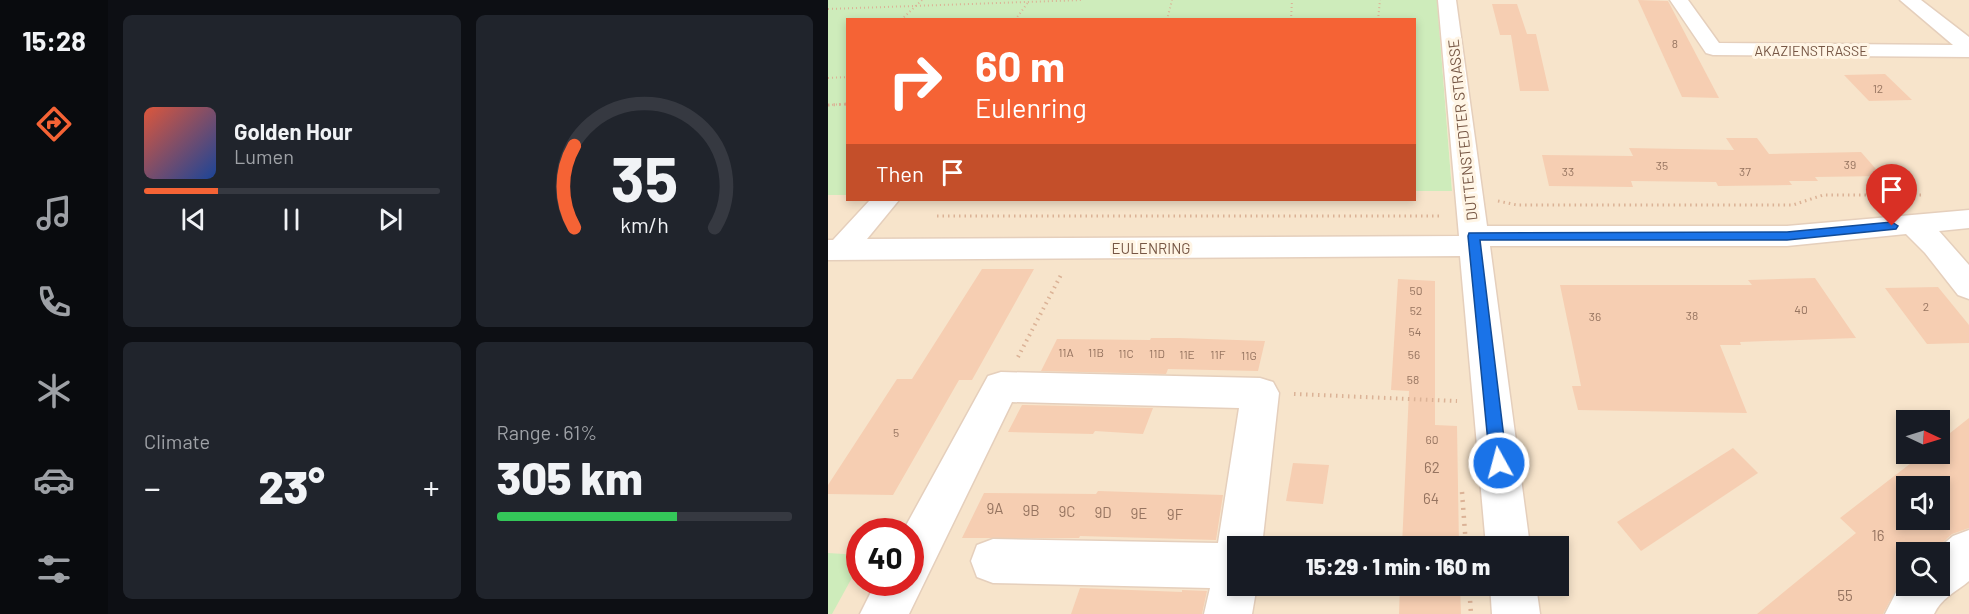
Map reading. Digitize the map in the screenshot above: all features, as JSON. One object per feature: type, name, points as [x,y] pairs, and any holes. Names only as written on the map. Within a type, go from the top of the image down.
[{"type":"street","name":"DUTTENSTEDTER STRASSE","points":[[1448,0],[1507,536]]},
{"type":"street","name":"AKAZIENSTRASSE","points":[[1679,0],[1713,50],[1969,49]]},
{"type":"street","name":"AKAZIENSTRASSE","points":[[1909,0],[1969,49]]},
{"type":"street","points":[[835,250],[884,201]]},
{"type":"street","name":"EULENRING","points":[[835,250],[1075,249],[1787,236],[1969,219]]},
{"type":"street","points":[[1913,224],[1936,246],[1969,287]]},
{"type":"street","points":[[924,537],[1001,387],[1260,393],[1241,536]]},
{"type":"street","points":[[1950,568],[1969,552]]},
{"type":"street","points":[[993,561],[1227,564]]},
{"type":"street","points":[[884,614],[894,596]]},
{"type":"street","points":[[1228,614],[1231,596]]},
{"type":"street","points":[[1514,596],[1516,614]]},
{"type":"street","points":[[1909,614],[1918,596]]},
{"type":"path","points":[[903,18],[922,0]]},
{"type":"path","points":[[828,9],[1083,0]]},
{"type":"path","points":[[1168,18],[1172,0]]},
{"type":"path","points":[[1291,18],[1292,0]]},
{"type":"path","points":[[1378,18],[1380,0]]},
{"type":"path","points":[[1016,18],[1028,1]]},
{"type":"path","points":[[841,77],[846,73]]},
{"type":"path","points":[[828,78],[846,77]]},
{"type":"path","points":[[828,105],[846,104]]},
{"type":"path","points":[[1491,199],[1517,205],[1793,205],[1823,195],[1924,195]]},
{"type":"path","points":[[937,216],[1443,216]]},
{"type":"path","points":[[1001,387],[1075,249]]},
{"type":"path","points":[[1260,393],[1491,401]]},
{"type":"path","points":[[1470,596],[1471,614]]},
{"type":"shaded area","points":[[1437,0],[1969,0],[1969,614],[828,614],[828,195],[846,195],[846,201],[1416,201],[1416,191],[1452,191]]},
{"type":"green space","points":[[828,0],[1437,0],[1452,191],[1416,191],[1416,18],[846,18],[846,195],[828,195]]},
{"type":"green space","points":[[828,553],[846,554],[846,589],[832,614],[828,614]]},
{"type":"building","points":[[1638,0],[1668,1],[1719,98],[1682,97]]},
{"type":"building","points":[[1492,4],[1517,4],[1527,34],[1536,34],[1549,91],[1520,91],[1511,35],[1500,35]]},
{"type":"building","points":[[1885,74],[1912,100],[1869,101],[1844,75]]},
{"type":"building","points":[[1726,138],[1757,138],[1769,154],[1861,152],[1882,176],[1815,177],[1818,181],[1789,181],[1792,185],[1718,186],[1716,182],[1631,181],[1633,187],[1549,186],[1542,155],[1633,156],[1629,148],[1734,150]]},
{"type":"building","points":[[982,269],[1034,269],[972,380],[959,380],[893,495],[828,494],[828,485],[897,379],[912,379]]},
{"type":"building","points":[[1815,278],[1856,338],[1740,342],[1741,345],[1720,345],[1747,413],[1578,410],[1572,386],[1581,386],[1560,285],[1752,285],[1748,280]]},
{"type":"building","points":[[1398,279],[1435,281],[1435,425],[1457,426],[1459,536],[1402,536],[1409,391],[1391,390]]},
{"type":"building","points":[[1938,287],[1969,325],[1969,343],[1927,344],[1885,288]]},
{"type":"building","points":[[1151,338],[1265,341],[1258,371],[1168,369],[1166,374],[1041,371],[1057,339],[1150,340]]},
{"type":"building","points":[[1022,405],[1153,408],[1143,434],[1095,431],[1093,434],[1008,432]]},
{"type":"building","points":[[1969,418],[1969,528],[1952,534],[1943,542],[1896,542],[1896,590],[1883,614],[1757,614],[1856,533],[1840,518],[1910,464],[1950,464],[1950,433]]},
{"type":"building","points":[[1733,448],[1758,473],[1641,551],[1617,522]]},
{"type":"building","points":[[1293,463],[1329,465],[1323,504],[1286,501]]},
{"type":"building","points":[[1098,491],[1223,495],[1216,540],[1080,536],[1079,538],[962,538],[984,493],[1096,494]]},
{"type":"building","points":[[1080,588],[1207,591],[1202,614],[1071,614]]},
{"type":"building","points":[[1400,596],[1460,596],[1461,614],[1399,614]]},
{"type":"route","points":[[1499,463],[1474,236],[1787,236],[1892,226]]}]
